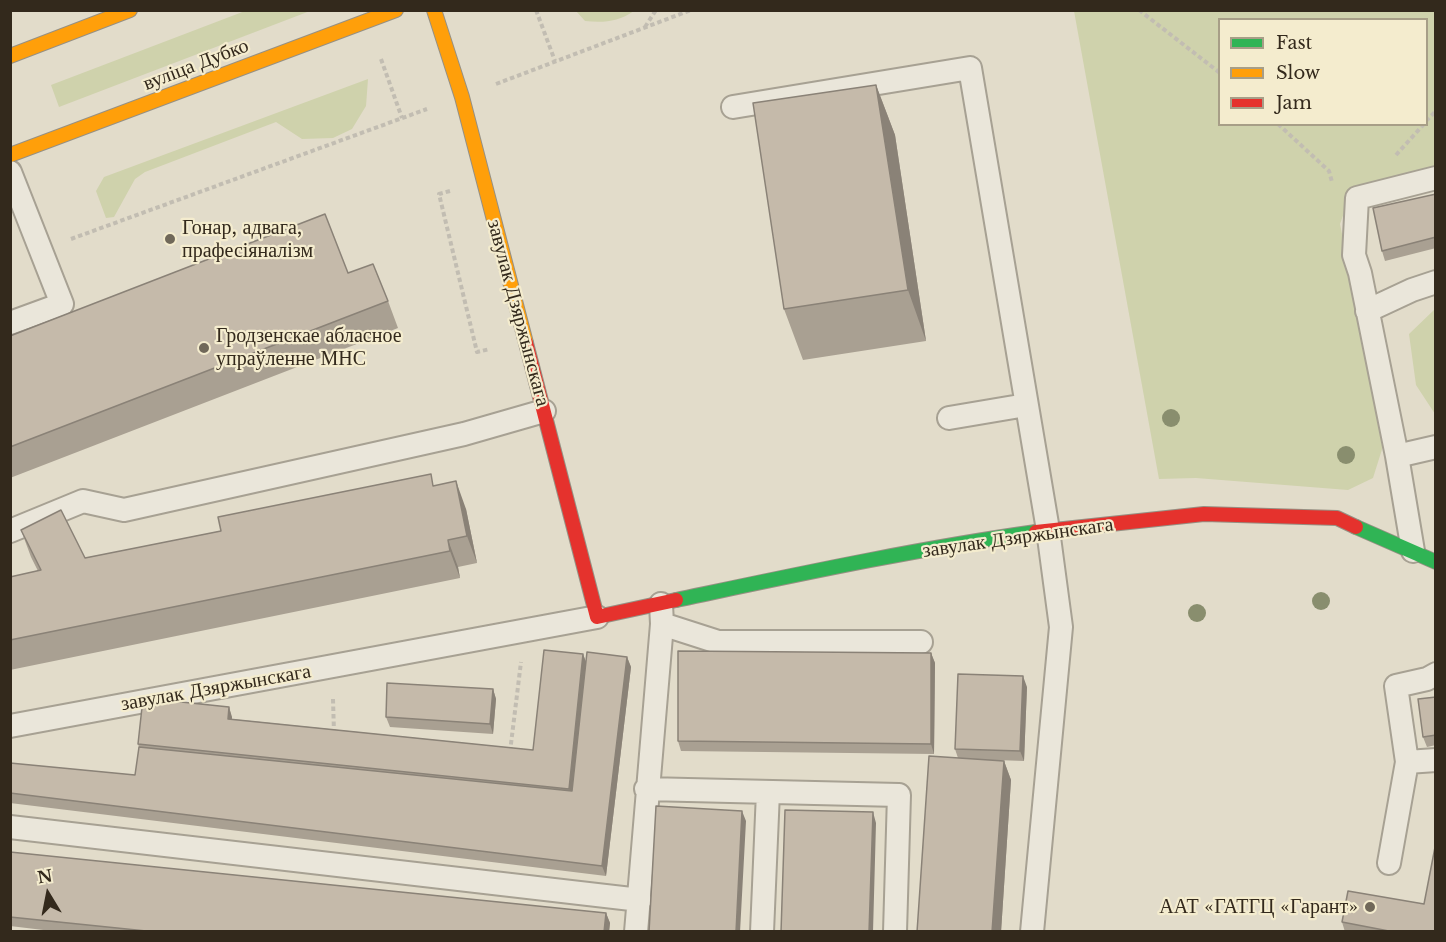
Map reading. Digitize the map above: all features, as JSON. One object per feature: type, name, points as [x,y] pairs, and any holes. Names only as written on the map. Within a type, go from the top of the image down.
[{"type":"street","points":[[10,56],[130,10]]},
{"type":"street","name":"вуліца Дубко","points":[[10,155],[396,10]]},
{"type":"street","name":"завулак Дзяржынскага","points":[[434,10],[462,97],[597,617],[661,614],[804,574],[1047,530],[1204,514],[1337,518],[1436,562]]},
{"type":"lane","points":[[733,107],[970,68],[1061,627],[1032,932]]},
{"type":"lane","points":[[10,172],[62,304],[10,323]]},
{"type":"lane","points":[[1413,551],[1397,456],[1360,273],[1354,255],[1357,198],[1436,178]]},
{"type":"lane","points":[[1367,311],[1412,290],[1436,282]]},
{"type":"lane","points":[[949,418],[1026,405]]},
{"type":"lane","points":[[10,531],[83,501],[124,510],[464,434],[544,411]]},
{"type":"lane","points":[[1397,456],[1436,447]]},
{"type":"lane","points":[[636,932],[661,614],[718,642],[921,642]]},
{"type":"lane","name":"завулак Дзяржынскага","points":[[10,726],[597,617]]},
{"type":"lane","points":[[1389,863],[1407,762],[1396,686],[1427,679],[1436,674]]},
{"type":"lane","points":[[1407,762],[1436,760]]},
{"type":"lane","points":[[646,789],[899,795],[895,932]]},
{"type":"lane","points":[[762,932],[768,792]]},
{"type":"lane","points":[[10,827],[640,900]]},
{"type":"path","points":[[536,10],[555,61]]},
{"type":"path","points":[[645,27],[656,10]]},
{"type":"path","points":[[490,86],[691,10]]},
{"type":"path","points":[[1139,10],[1218,71]]},
{"type":"path","points":[[381,59],[402,118]]},
{"type":"path","points":[[94,231],[429,108]]},
{"type":"path","points":[[1280,126],[1329,171],[1335,192]]},
{"type":"path","points":[[510,754],[525,631]]},
{"type":"path","points":[[332,667],[334,736]]},
{"type":"green space","points":[[245,11],[310,11],[59,107],[51,85]]},
{"type":"green space","points":[[576,11],[634,11],[616,20],[598,22],[585,21]]},
{"type":"green space","points":[[1074,11],[1435,11],[1435,167],[1353,188],[1340,224],[1384,443],[1373,478],[1348,490],[1196,478],[1159,479]]},
{"type":"green space","points":[[368,79],[366,106],[352,129],[333,138],[302,139],[276,122],[145,172],[135,179],[114,217],[106,218],[96,191],[104,177]]},
{"type":"green space","points":[[1435,309],[1435,414],[1416,385],[1409,334]]},
{"type":"building","points":[[876,85],[908,290],[784,309],[753,103]]},
{"type":"building","points":[[1436,194],[1436,237],[1382,251],[1373,208]]},
{"type":"building","name":"Гродзенскае абласное упраўленне МНС","points":[[325,214],[348,273],[373,264],[388,301],[10,447],[10,336]]},
{"type":"building","points":[[431,474],[433,486],[456,481],[467,536],[448,540],[450,551],[10,640],[10,577],[41,570],[21,530],[61,510],[85,558],[221,531],[218,517]]},
{"type":"building","points":[[544,650],[583,654],[569,789],[138,744],[143,698],[229,707],[228,719],[533,750]]},
{"type":"building","points":[[678,651],[931,653],[931,744],[678,741]]},
{"type":"building","points":[[587,652],[627,657],[602,866],[10,793],[10,763],[135,775],[139,747],[572,791]]},
{"type":"building","points":[[958,674],[1023,676],[1020,751],[955,749]]},
{"type":"building","points":[[387,683],[493,689],[490,724],[386,717]]},
{"type":"building","points":[[1436,697],[1436,735],[1423,737],[1418,699]]},
{"type":"building","points":[[929,756],[1004,761],[992,932],[917,932]]},
{"type":"building","points":[[656,806],[742,811],[736,932],[649,932]]},
{"type":"building","points":[[785,810],[873,812],[869,932],[781,932]]},
{"type":"building","name":"ААТ «ГАТГЦ «Гарант»","points":[[1436,842],[1436,932],[1394,932],[1342,922],[1348,891],[1424,904]]},
{"type":"building","points":[[10,852],[606,913],[604,932],[156,932],[10,917]]},
{"type":"traffic: fast","points":[[1356,527],[1436,562]]},
{"type":"traffic: fast","points":[[676,600],[900,554],[1036,532]]},
{"type":"traffic: slow","points":[[10,56],[130,10]]},
{"type":"traffic: slow","points":[[10,155],[396,10]]},
{"type":"traffic: slow","points":[[434,10],[462,97],[526,343]]},
{"type":"traffic: jam","points":[[526,343],[597,617],[676,600]]},
{"type":"traffic: jam","points":[[1036,532],[1204,514],[1337,518],[1356,527]]},
{"type":"place","name":"Гонар, адвага, прафесіяналізм","points":[[170,239]]},
{"type":"place","name":"Гродзенскае абласное упраўленне МНС","points":[[204,348]]},
{"type":"place","name":"ААТ «ГАТГЦ «Гарант»","points":[[1370,907]]}]
